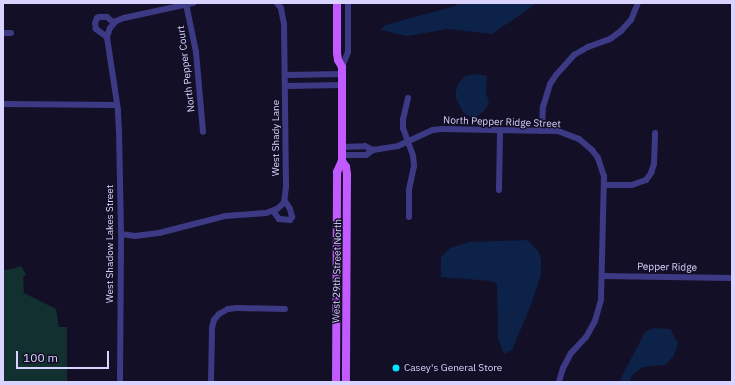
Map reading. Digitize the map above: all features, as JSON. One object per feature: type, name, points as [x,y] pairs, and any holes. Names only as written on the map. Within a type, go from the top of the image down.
[{"type":"main road","name":"West 29th Street North","points":[[336,382],[337,172],[342,154],[342,71],[337,53],[337,3]]},
{"type":"main road","name":"West 29th Street North","points":[[342,154],[348,174],[346,382]]},
{"type":"street","name":"West 29th Street North","points":[[342,71],[348,52],[348,3]]},
{"type":"street","points":[[542,131],[543,107],[550,84],[556,75],[574,55],[588,47],[610,39],[621,31],[631,20],[638,3]]},
{"type":"street","points":[[3,104],[117,105],[107,37],[110,28],[114,23],[124,18],[189,4]]},
{"type":"street","name":"North Pepper Court","points":[[189,4],[196,52],[203,132]]},
{"type":"street","points":[[280,4],[284,24],[286,75],[342,71]]},
{"type":"street","points":[[107,37],[96,29],[95,22],[99,16],[103,16],[109,18],[114,23]]},
{"type":"street","points":[[3,33],[11,33]]},
{"type":"street","name":"West Shady Lane","points":[[284,201],[286,186],[286,75]]},
{"type":"street","points":[[286,86],[342,85]]},
{"type":"street","points":[[408,98],[403,119],[403,128],[407,143],[413,156],[414,166],[409,190],[409,217]]},
{"type":"street","name":"West Shadow Lakes Street","points":[[117,105],[121,234],[120,382]]},
{"type":"street","name":"North Pepper Ridge Street","points":[[342,154],[366,155],[373,150],[407,143],[433,130],[558,131],[571,135],[592,150],[598,158],[604,176],[601,300],[595,321],[586,337],[571,353],[563,368],[559,382]]},
{"type":"street","points":[[499,190],[500,130]]},
{"type":"street","points":[[604,185],[632,185],[646,180],[652,173],[654,164],[655,133]]},
{"type":"street","points":[[121,234],[135,236],[159,234],[225,216],[266,213],[281,206],[284,201],[290,208],[292,217],[290,220],[279,219],[273,211]]},
{"type":"street","name":"Pepper Ridge","points":[[602,276],[732,278]]},
{"type":"street","points":[[212,382],[212,328],[214,320],[219,314],[228,309],[237,308],[285,310]]},
{"type":"street","points":[[336,309],[346,309]]},
{"type":"green space","points":[[21,266],[26,274],[23,278],[24,293],[56,309],[59,327],[67,327],[67,382],[3,382],[3,270]]},
{"type":"water","points":[[461,3],[537,3],[492,34],[448,29],[407,36],[381,30],[385,25]]},
{"type":"water","points":[[478,74],[487,76],[486,92],[489,103],[484,111],[477,117],[470,117],[463,112],[456,98],[456,91],[458,84],[465,76]]},
{"type":"water","points":[[527,240],[538,251],[541,259],[541,275],[531,305],[512,350],[504,354],[498,338],[497,284],[491,281],[441,277],[441,257],[450,248],[469,242]]},
{"type":"water","points":[[654,328],[670,329],[672,332],[678,344],[673,357],[665,365],[643,367],[633,374],[629,382],[619,382],[645,332]]},
{"type":"place","name":"Casey's General Store","points":[[396,368]]}]
